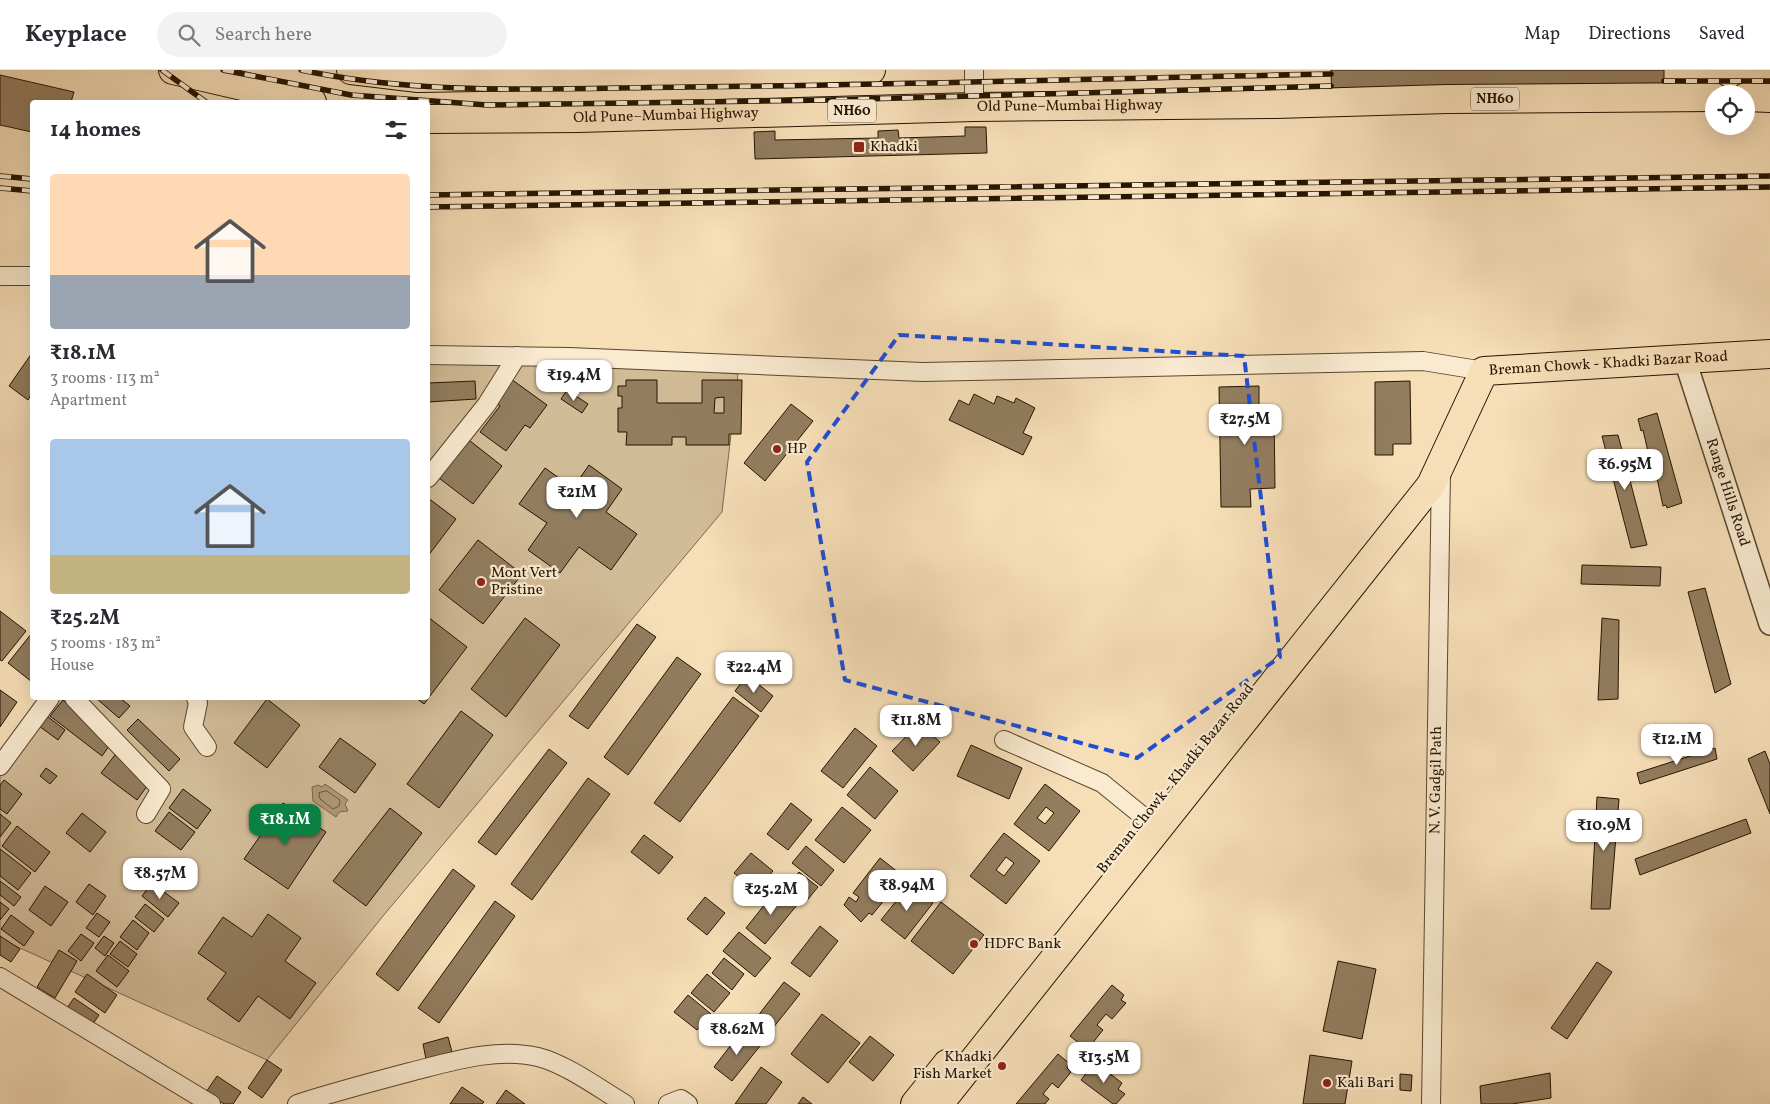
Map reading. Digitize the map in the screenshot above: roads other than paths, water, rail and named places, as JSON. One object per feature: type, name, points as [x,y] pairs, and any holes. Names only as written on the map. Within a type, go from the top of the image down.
[{"type":"main road","points":[[173,70],[303,100]]},
{"type":"main road","points":[[351,70],[414,74],[871,70]]},
{"type":"main road","name":"Old Pune–Mumbai Highway","points":[[430,119],[579,118],[974,107],[1276,104],[1447,99],[1705,97]]},
{"type":"main road","points":[[1755,98],[1770,98]]},
{"type":"main road","name":"Breman Chowk - Khadki Bazar Road","points":[[939,1104],[1431,485],[1442,457],[1484,371],[1770,354]]},
{"type":"main road","name":"Breman Chowk - Khadki Bazar Road","points":[[915,1104],[1418,475],[1442,457]]},
{"type":"street","points":[[974,70],[974,107]]},
{"type":"street","points":[[0,276],[30,276]]},
{"type":"street","points":[[430,355],[517,356],[923,372],[1423,360],[1484,371]]},
{"type":"street","points":[[430,475],[487,404],[517,356]]},
{"type":"street","name":"Range Hills Road","points":[[1685,360],[1770,624]]},
{"type":"street","name":"N. V. Gadgil Path","points":[[1431,1104],[1442,457]]},
{"type":"street","points":[[0,766],[49,700]]},
{"type":"street","points":[[76,700],[161,789],[146,814]]},
{"type":"street","points":[[196,700],[197,708],[193,727],[207,747]]},
{"type":"street","points":[[1004,740],[1102,783],[1145,818]]},
{"type":"street","points":[[0,977],[212,1104]]},
{"type":"street","points":[[296,1104],[461,1059],[512,1055],[537,1057],[551,1062],[625,1104]]},
{"type":"street","points":[[668,1104],[681,1099],[688,1104]]},
{"type":"water","points":[[325,784],[348,800],[345,804],[348,811],[339,812],[336,817],[313,801],[312,787],[318,785],[322,787]]},
{"type":"railway","points":[[162,70],[203,100]]},
{"type":"railway","points":[[223,70],[351,95],[419,100]]},
{"type":"railway","points":[[301,70],[349,79],[397,84],[445,88],[494,89],[850,85],[1331,74]]},
{"type":"railway","points":[[1664,81],[1770,81]]},
{"type":"railway","points":[[430,101],[487,105],[828,100],[1331,86]]},
{"type":"railway","points":[[0,176],[30,179]]},
{"type":"railway","points":[[430,195],[1770,176]]},
{"type":"railway","points":[[430,207],[1770,187]]},
{"type":"railway","points":[[0,188],[30,191]]},
{"type":"place","name":"Khadki","points":[[859,147]]},
{"type":"place","name":"HP","points":[[777,449]]},
{"type":"place","name":"Mont Vert Pristine","points":[[481,582]]},
{"type":"place","name":"HDFC Bank","points":[[974,944]]},
{"type":"place","name":"Khadki Fish Market","points":[[1002,1066]]},
{"type":"place","name":"Kali Bari","points":[[1327,1083]]}]
